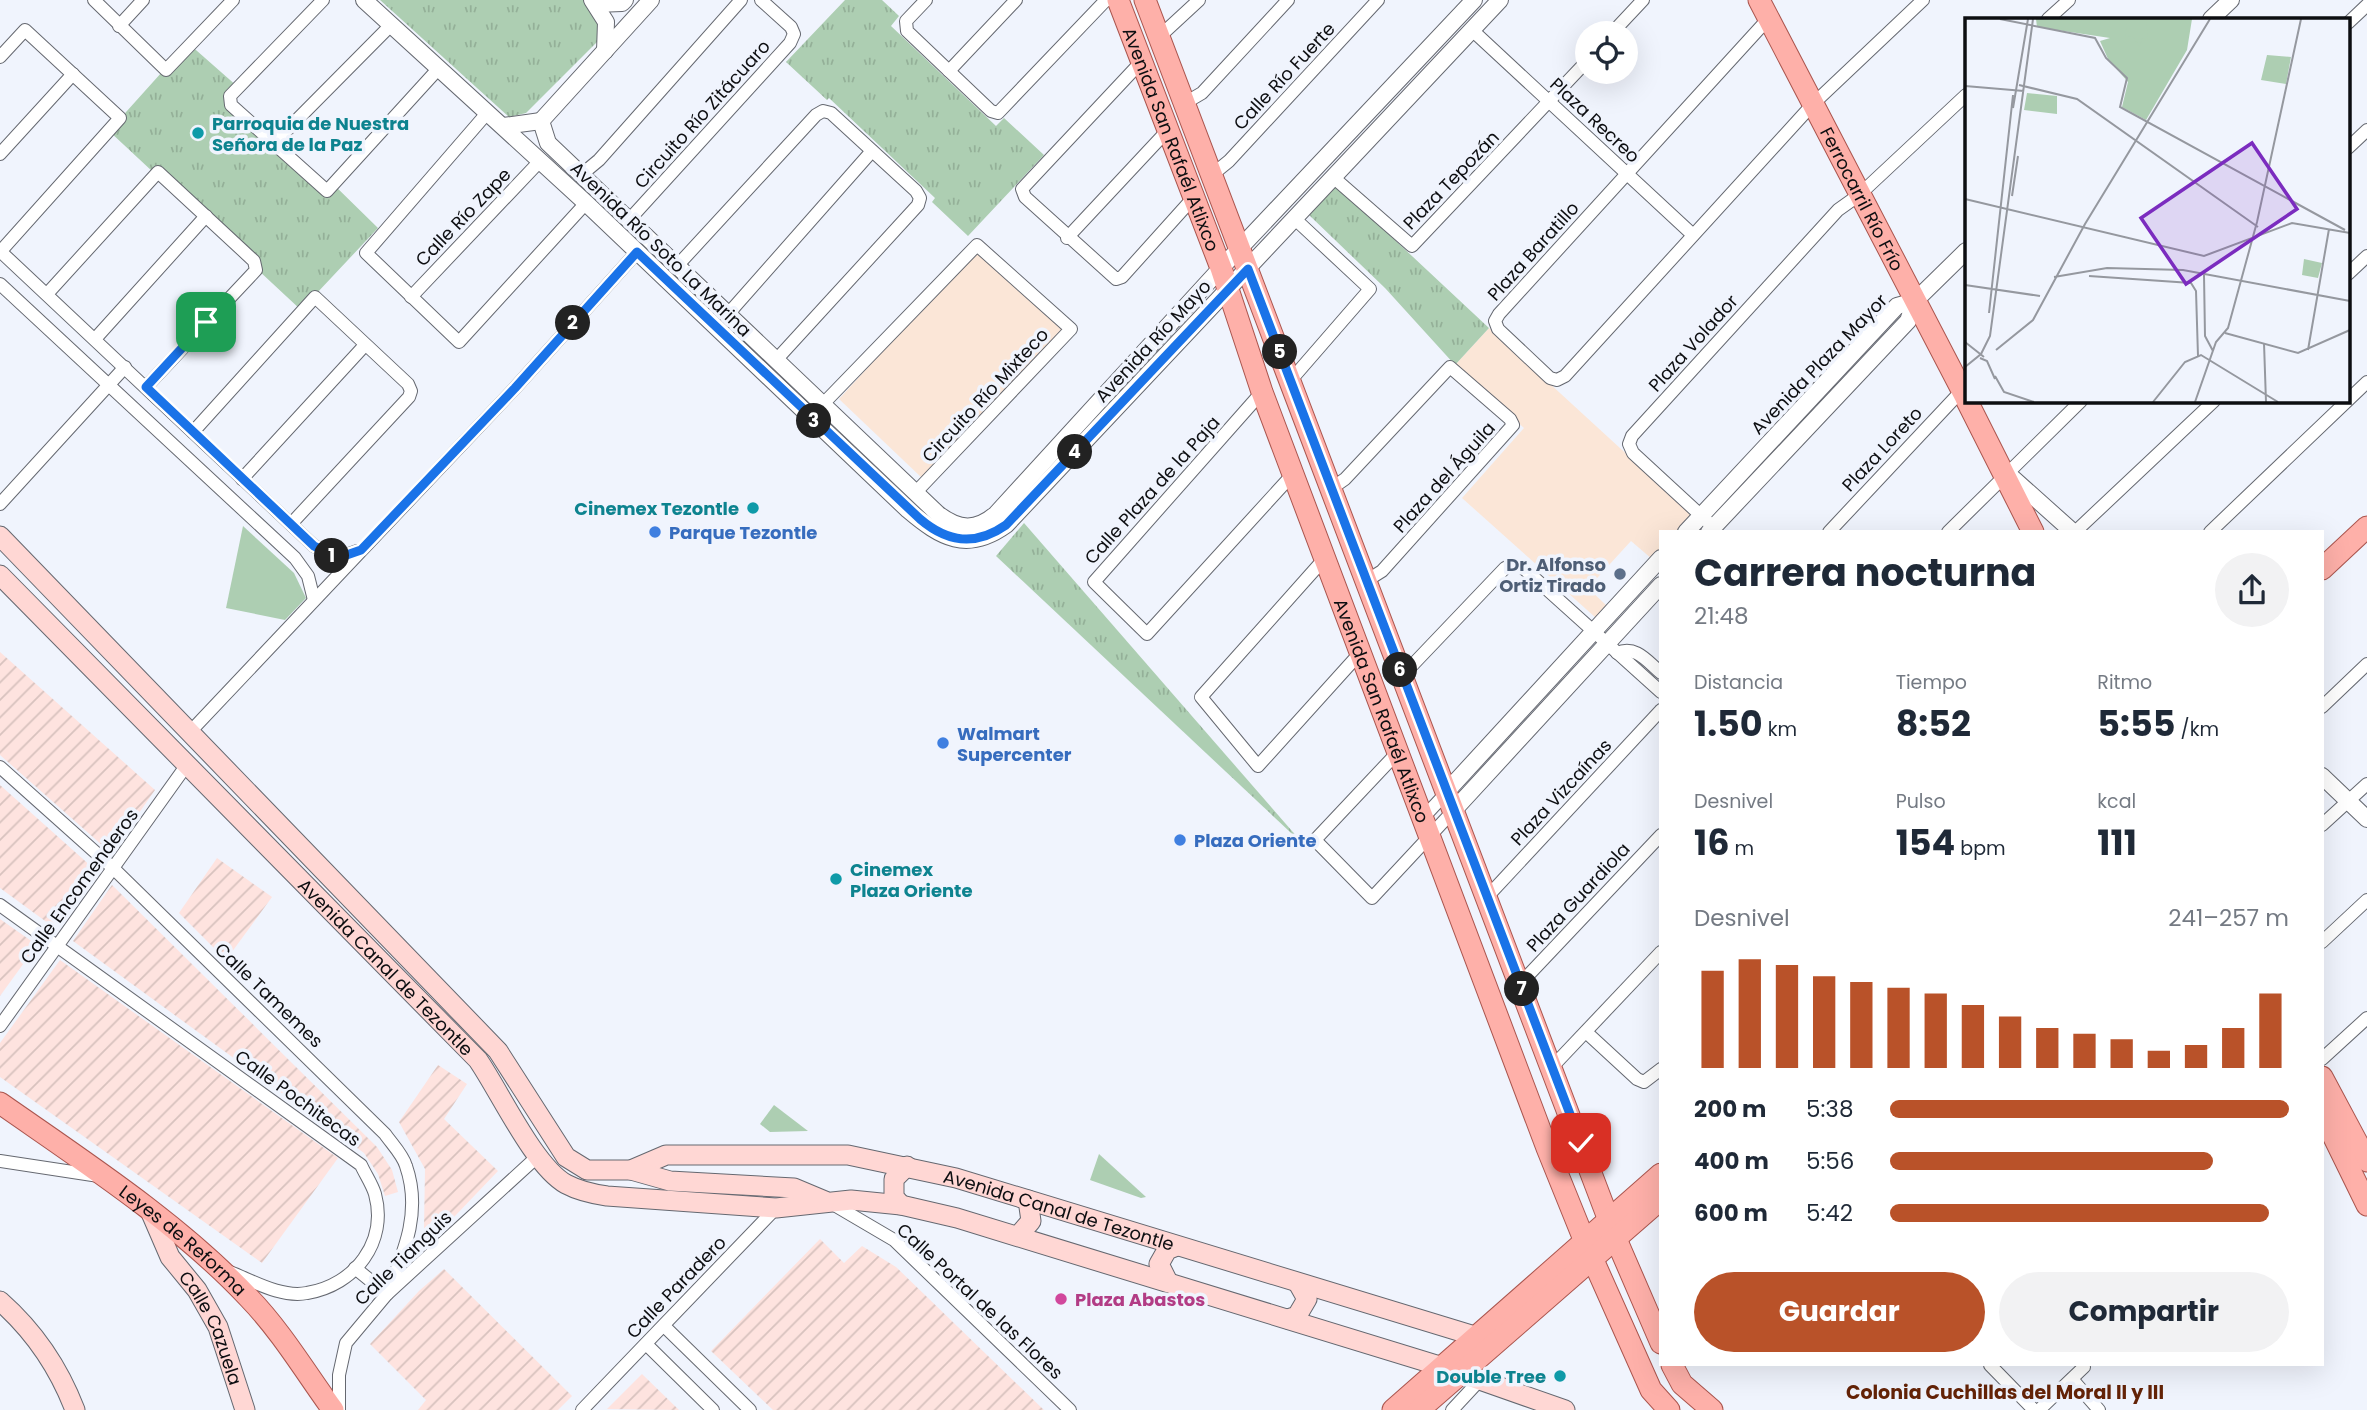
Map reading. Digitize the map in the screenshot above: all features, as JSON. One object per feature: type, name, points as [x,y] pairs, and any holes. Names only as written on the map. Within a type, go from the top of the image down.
[{"type":"main road","name":"Avenida San Rafaél Atlixco","points":[[1118,0],[1221,268],[1262,392],[1425,829],[1589,1251],[1650,1400],[1669,1410]]},
{"type":"main road","name":"Avenida San Rafaél Atlixco","points":[[1145,0],[1402,676],[1452,799],[1613,1229],[1659,1338]]},
{"type":"main road","name":"Ferrocarril Río Frío","points":[[1766,7],[1812,105],[1965,394]]},
{"type":"main road","name":"Ferrocarril Río Frío","points":[[1969,402],[2033,530]]},
{"type":"main road","points":[[2324,567],[2367,527]]},
{"type":"main road","name":"Avenida Canal de Tezontle","points":[[0,537],[498,1051],[566,1157],[587,1170],[631,1170],[670,1181],[794,1188],[826,1201]]},
{"type":"main road","name":"Avenida Canal de Tezontle","points":[[0,575],[478,1060],[551,1173],[583,1192],[776,1208],[851,1200],[901,1205],[1018,1236],[1288,1319],[1565,1410]]},
{"type":"main road","points":[[2324,1080],[2365,1152]]},
{"type":"main road","name":"Leyes de Reforma","points":[[0,1103],[109,1179],[216,1266],[251,1299],[333,1410]]},
{"type":"main road","points":[[2324,1117],[2367,1205]]},
{"type":"main road","name":"Avenida Canal de Tezontle","points":[[631,1170],[666,1155],[750,1153],[848,1155],[907,1166],[1028,1200],[1478,1337]]},
{"type":"main road","points":[[901,1205],[894,1197],[894,1179],[907,1166]]},
{"type":"main road","points":[[1419,1410],[1461,1374],[1613,1229],[1659,1176]]},
{"type":"main road","points":[[1018,1236],[1031,1221],[1028,1200]]},
{"type":"main road","points":[[1613,1229],[1659,1200]]},
{"type":"main road","name":"Calle Cazuela","points":[[151,1213],[170,1256],[197,1290],[218,1327],[245,1410]]},
{"type":"main road","points":[[1168,1282],[1159,1264],[1167,1250],[1177,1246]]},
{"type":"main road","points":[[1393,1410],[1461,1374],[1478,1337],[1589,1251]]},
{"type":"main road","points":[[1288,1319],[1297,1316],[1305,1308],[1307,1299],[1298,1283]]},
{"type":"main road","points":[[0,1301],[20,1319],[46,1353],[75,1410]]},
{"type":"main road","points":[[1673,1366],[1682,1384],[1712,1410]]},
{"type":"street","points":[[94,0],[166,70],[233,0]]},
{"type":"street","points":[[119,26],[143,0]]},
{"type":"street","points":[[323,0],[230,96],[230,100],[231,105],[327,191],[439,68]]},
{"type":"street","name":"Avenida Río Soto La Marina","points":[[364,0],[934,521]]},
{"type":"street","points":[[594,2],[622,3],[625,0]]},
{"type":"street","points":[[504,127],[541,121],[652,0]]},
{"type":"street","points":[[582,175],[599,160],[741,0]]},
{"type":"street","name":"Circuito Río Zitácuaro","points":[[629,220],[790,43],[794,34],[791,27],[761,0]]},
{"type":"street","points":[[926,0],[904,26],[949,71],[998,113],[1106,0]]},
{"type":"street","points":[[949,71],[1016,0]]},
{"type":"street","points":[[1159,37],[1199,0]]},
{"type":"street","points":[[1185,103],[1202,93],[1288,0]]},
{"type":"street","name":"Calle Río Fuerte","points":[[1213,174],[1229,161],[1378,0]]},
{"type":"street","name":"Avenida Río Mayo","points":[[934,521],[972,528],[984,524],[996,514],[1221,268],[1474,0]]},
{"type":"street","name":"Avenida Río Mayo","points":[[934,521],[952,538],[978,540],[1006,525],[1500,0]]},
{"type":"street","points":[[1623,21],[1643,0]]},
{"type":"street","name":"Plaza Baratillo","points":[[1766,7],[1628,174],[1495,321],[1498,328],[1541,369],[1557,380],[1565,376],[1812,105],[1923,0]]},
{"type":"street","points":[[2049,18],[2069,0]]},
{"type":"street","points":[[2212,18],[2231,0]]},
{"type":"street","points":[[594,2],[606,22],[605,51]]},
{"type":"street","points":[[2350,21],[2367,5]]},
{"type":"street","points":[[274,144],[391,25]]},
{"type":"street","points":[[0,57],[25,30],[120,118],[0,252],[325,554],[338,558],[361,550]]},
{"type":"street","name":"Plaza Recreo","points":[[1472,30],[1693,235]]},
{"type":"street","points":[[1141,62],[1022,189],[1025,197],[1067,238],[1112,276],[1122,277],[1194,197]]},
{"type":"street","points":[[0,153],[73,74]]},
{"type":"street","name":"Plaza Tepozán","points":[[1333,177],[1412,246],[1575,74]]},
{"type":"street","name":"Plaza Volador","points":[[1701,516],[1633,453],[1629,443],[1632,436],[1838,210],[1859,195],[1965,96]]},
{"type":"street","points":[[677,266],[816,115],[823,111],[831,113],[916,191],[920,198],[918,205],[777,359]]},
{"type":"street","points":[[488,112],[366,253],[459,342],[586,203]]},
{"type":"street","name":"Avenida Río Soto La Marina","points":[[541,121],[548,143],[916,492],[934,521]]},
{"type":"street","points":[[2350,146],[2367,130]]},
{"type":"street","points":[[1067,238],[1167,131]]},
{"type":"street","points":[[729,313],[872,151]]},
{"type":"street","name":"Calle Río Zape","points":[[411,297],[540,161]]},
{"type":"street","points":[[47,294],[158,172],[254,261],[256,270],[146,387]]},
{"type":"street","points":[[95,340],[206,216]]},
{"type":"street","points":[[1291,380],[1370,289],[1366,282],[1295,219]]},
{"type":"street","name":"Circuito Río Mixteco","points":[[824,403],[977,244],[1071,329],[916,492]]},
{"type":"street","points":[[190,732],[515,388],[637,252]]},
{"type":"street","points":[[1914,301],[1965,252]]},
{"type":"street","points":[[2350,272],[2367,256]]},
{"type":"street","points":[[0,284],[295,558],[307,576],[314,600]]},
{"type":"street","points":[[193,432],[315,297],[408,384],[411,391],[409,397],[291,524]]},
{"type":"street","name":"Avenida Plaza Mayor","points":[[1687,530],[1897,306],[1914,301]]},
{"type":"street","name":"Avenida Plaza Mayor","points":[[1714,530],[1908,321],[1914,301]]},
{"type":"street","points":[[242,479],[365,345]]},
{"type":"street","points":[[0,504],[125,367]]},
{"type":"street","name":"Plaza del Águila","points":[[1332,488],[1345,479],[1450,368],[1510,419],[1513,425],[1382,571],[1366,581]]},
{"type":"street","points":[[2350,398],[2367,382]]},
{"type":"street","name":"Calle Plaza de la Paja","points":[[1262,392],[1094,582],[1147,634],[1293,474]]},
{"type":"street","name":"Plaza Loreto","points":[[1831,530],[1965,394]]},
{"type":"street","points":[[1950,530],[2080,402]]},
{"type":"street","points":[[2076,530],[2213,402]]},
{"type":"street","points":[[2212,530],[2346,402]]},
{"type":"street","points":[[2006,472],[2072,530]]},
{"type":"street","points":[[1701,516],[1714,530]]},
{"type":"street","points":[[1325,558],[1201,697],[1258,766],[1360,653]]},
{"type":"street","points":[[1397,754],[1315,840],[1372,898],[1425,829],[1592,631],[1659,560]]},
{"type":"street","points":[[1402,676],[1513,564],[1521,566],[1659,690]]},
{"type":"street","points":[[1425,829],[1452,799],[1612,649],[1659,589]]},
{"type":"street","points":[[1612,649],[1636,652],[1659,671]]},
{"type":"street","points":[[2324,705],[2367,664]]},
{"type":"street","name":"Plaza Vizcaínas","points":[[1487,897],[1659,712]]},
{"type":"street","name":"Calle Encomenderos","points":[[0,1026],[186,766]]},
{"type":"street","name":"Calle Tamemes","points":[[0,767],[113,868],[385,1134],[406,1164],[413,1198],[410,1239],[387,1294]]},
{"type":"street","points":[[2324,778],[2367,819]]},
{"type":"street","points":[[2324,823],[2367,783]]},
{"type":"street","name":"Plaza Guardiola","points":[[1520,984],[1659,837]]},
{"type":"street","points":[[2324,940],[2367,900]]},
{"type":"street","name":"Calle Pochitecas","points":[[0,905],[361,1165],[375,1195],[378,1231],[367,1257],[343,1279],[307,1293],[276,1291],[216,1266]]},
{"type":"street","points":[[1553,1066],[1659,954]]},
{"type":"street","points":[[2324,1057],[2367,1018]]},
{"type":"street","points":[[1586,1032],[1637,1079],[1644,1082],[1659,1071]]},
{"type":"street","name":"Calle Tianguis","points":[[339,1410],[339,1375],[346,1343],[387,1294],[538,1156]]},
{"type":"street","points":[[0,1161],[47,1166],[109,1179]]},
{"type":"street","name":"Calle Paradero","points":[[582,1410],[794,1188]]},
{"type":"street","name":"Calle Portal de las Flores","points":[[826,1201],[852,1213],[894,1240],[1070,1410]]},
{"type":"street","points":[[355,1268],[387,1294]]},
{"type":"street","points":[[664,1326],[750,1410]]},
{"type":"street","points":[[646,1344],[713,1410]]},
{"type":"street","points":[[1991,1366],[2036,1410],[2084,1367]]},
{"type":"street","points":[[1451,1410],[1461,1374]]},
{"type":"street","points":[[2072,1379],[2099,1410]]},
{"type":"shaded area","points":[[977,248],[1063,330],[922,478],[839,399]]},
{"type":"shaded area","points":[[1489,328],[1693,515],[1679,530],[1659,530],[1659,552],[1652,559],[1631,541],[1588,588],[1607,606],[1596,618],[1462,498],[1524,428],[1455,365]]},
{"type":"shaded area","points":[[0,652],[155,790],[111,853],[0,755]]},
{"type":"shaded area","points":[[0,785],[93,868],[52,926],[0,888]]},
{"type":"shaded area","points":[[217,858],[272,897],[226,960],[179,913]]},
{"type":"shaded area","points":[[112,885],[377,1147],[392,1170],[398,1192],[385,1196],[378,1174],[364,1153],[73,941]]},
{"type":"shaded area","points":[[0,919],[37,945],[0,996]]},
{"type":"shaded area","points":[[60,960],[338,1158],[262,1263],[0,1077],[0,1043]]},
{"type":"shaded area","points":[[438,1065],[467,1084],[444,1119],[498,1171],[433,1239],[424,1228],[425,1169],[399,1122]]},
{"type":"shaded area","points":[[820,1239],[844,1263],[862,1246],[896,1267],[1044,1410],[773,1410],[711,1351]]},
{"type":"shaded area","points":[[444,1269],[572,1396],[558,1410],[418,1410],[426,1400],[370,1344],[419,1291]]},
{"type":"shaded area","points":[[642,1374],[679,1410],[607,1409]]},
{"type":"green space","points":[[380,0],[585,0],[599,18],[598,41],[526,113],[509,117]]},
{"type":"green space","points":[[845,0],[882,0],[899,16],[891,26],[996,126],[1004,118],[1044,155],[968,236],[932,202],[935,198],[829,98],[827,100],[786,62]]},
{"type":"green space","points":[[188,43],[238,87],[229,97],[324,184],[329,180],[378,228],[301,310],[109,131]]},
{"type":"green space","points":[[1336,185],[1489,328],[1455,365],[1385,288],[1308,214]]},
{"type":"green space","points":[[1024,523],[1305,846],[996,556]]},
{"type":"green space","points":[[243,526],[294,573],[306,598],[285,620],[226,608]]},
{"type":"green space","points":[[774,1105],[808,1131],[770,1132],[760,1124]]},
{"type":"green space","points":[[1099,1154],[1146,1197],[1141,1198],[1090,1180]]},
{"type":"place","name":"Parroquia de Nuestra Señora de la Paz","points":[[198,133]]},
{"type":"place","name":"Cinemex Tezontle","points":[[753,508]]},
{"type":"place","name":"Parque Tezontle","points":[[655,532]]},
{"type":"place","name":"Dr. Alfonso Ortiz Tirado","points":[[1620,574]]},
{"type":"place","name":"Walmart Supercenter","points":[[943,743]]},
{"type":"place","name":"Plaza Oriente","points":[[1180,840]]},
{"type":"place","name":"Cinemex Plaza Oriente","points":[[836,879]]},
{"type":"place","name":"Plaza Abastos","points":[[1061,1299]]},
{"type":"place","name":"Double Tree","points":[[1560,1376]]},
{"type":"district","name":"Colonia Cuchillas del Moral II y III","points":[[2005,1392]]},
{"type":"route","points":[[206,322],[146,387],[314,546],[325,554],[338,558],[361,550],[515,388],[637,252],[929,527],[965,541],[992,535],[1006,525],[1248,269],[1581,1143]]}]
